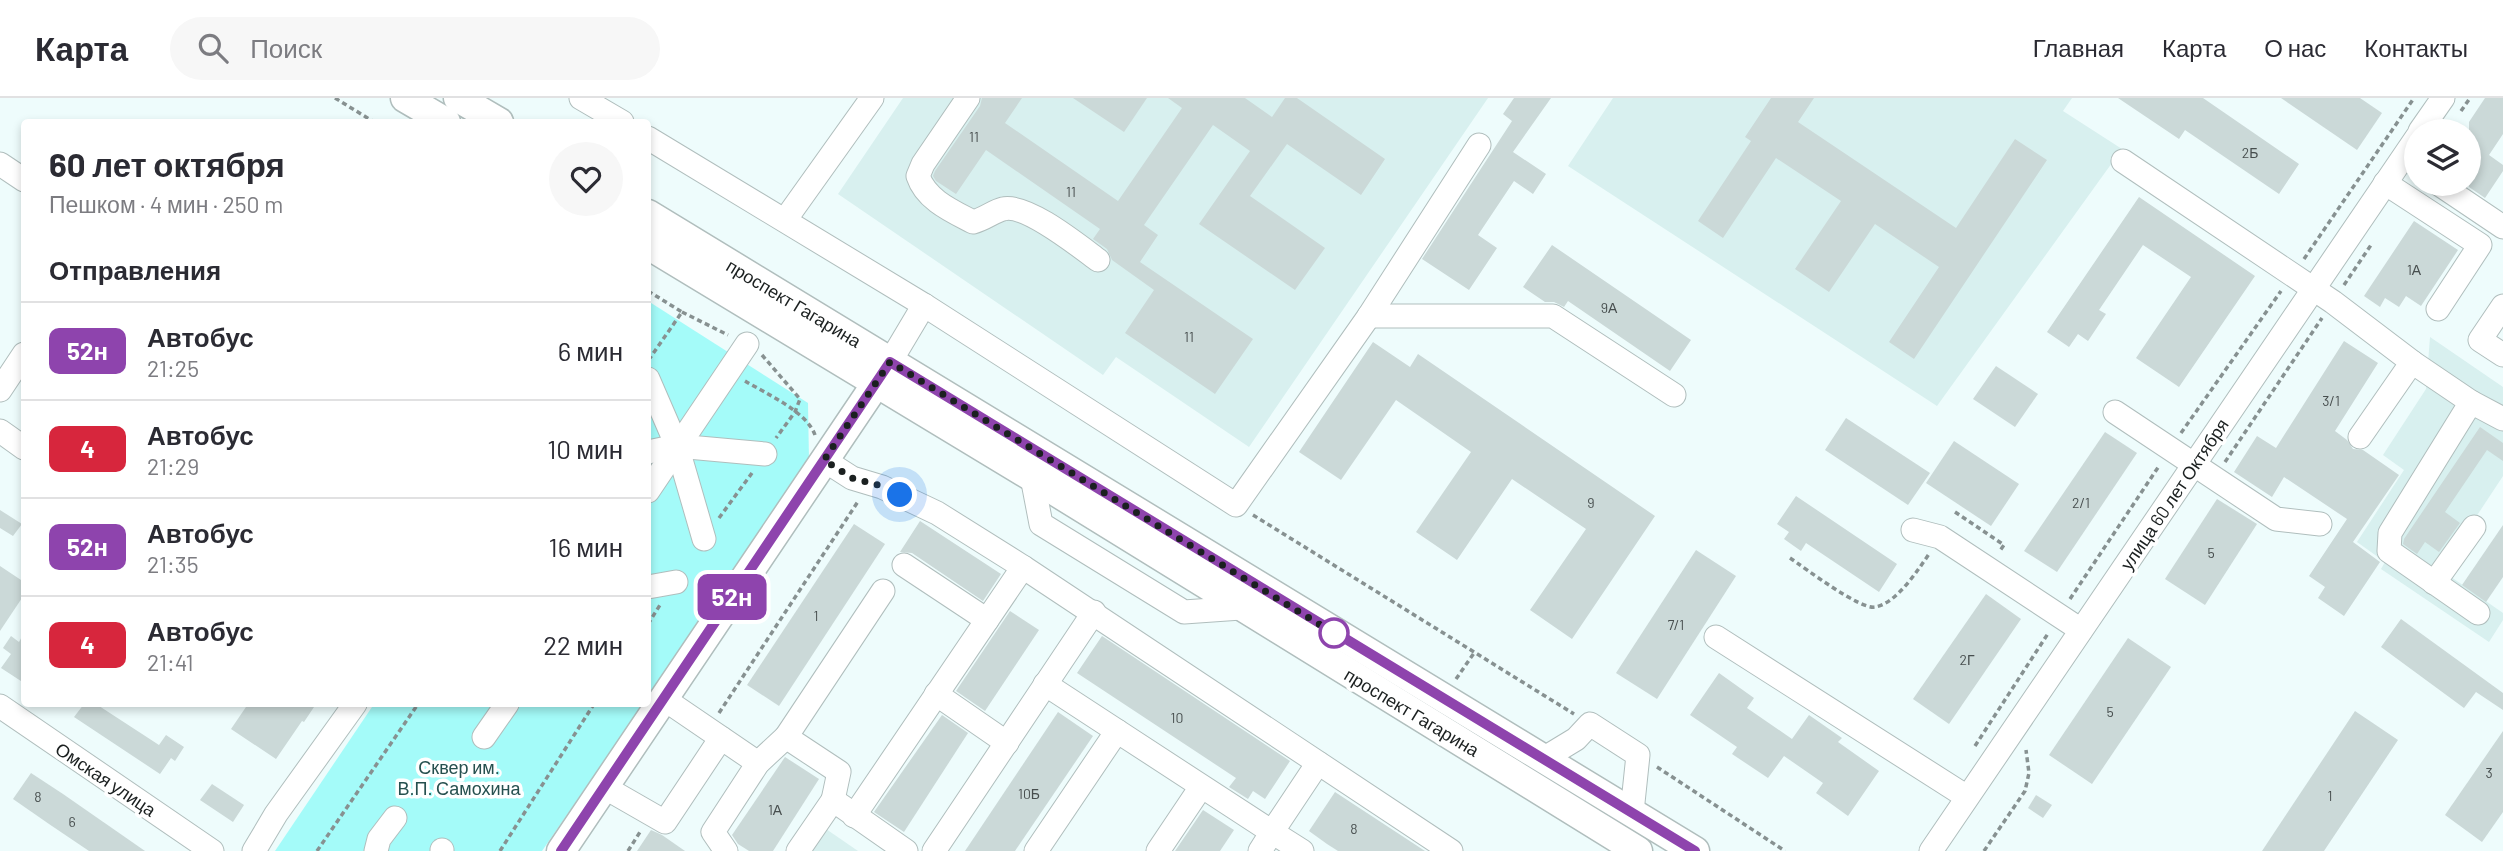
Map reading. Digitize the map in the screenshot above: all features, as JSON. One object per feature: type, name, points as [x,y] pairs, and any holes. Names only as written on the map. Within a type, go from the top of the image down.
[{"type":"main road","points":[[405,98],[441,119]]},
{"type":"main road","points":[[458,98],[494,119]]},
{"type":"main road","name":"проспект Гагарина","points":[[651,216],[1032,477],[1638,851]]},
{"type":"main road","name":"проспект Гагарина","points":[[651,247],[883,373],[1543,759],[1695,851]]},
{"type":"main road","points":[[561,851],[883,373]]},
{"type":"street","points":[[581,98],[617,119]]},
{"type":"street","points":[[785,220],[872,98]]},
{"type":"street","points":[[968,98],[923,164],[918,176],[922,187],[944,207],[973,222],[986,219],[1003,209],[1016,210],[1049,224],[1098,260]]},
{"type":"street","points":[[2428,119],[2443,98]]},
{"type":"street","points":[[651,140],[924,305],[1236,505],[1369,316],[1479,145]]},
{"type":"street","points":[[2123,161],[2333,302],[2412,362],[2471,402],[2503,419]]},
{"type":"street","points":[[0,164],[21,178]]},
{"type":"street","name":"улица 60 лет Октября","points":[[1931,851],[2081,630],[2203,471],[2314,289],[2385,183],[2404,168]]},
{"type":"street","points":[[2385,183],[2480,246],[2438,309]]},
{"type":"street","points":[[2459,196],[2500,219]]},
{"type":"street","points":[[883,373],[924,305]]},
{"type":"street","points":[[2503,306],[2480,340],[2503,355]]},
{"type":"street","points":[[1369,316],[1553,316],[1674,395]]},
{"type":"street","points":[[651,486],[747,344]]},
{"type":"street","points":[[0,390],[21,358]]},
{"type":"street","points":[[2360,436],[2412,362]]},
{"type":"street","points":[[651,386],[677,446],[704,539]]},
{"type":"street","points":[[2471,402],[2390,533],[2389,551],[2478,613]]},
{"type":"street","points":[[2115,412],[2276,519],[2320,524]]},
{"type":"street","points":[[0,431],[21,446]]},
{"type":"street","points":[[651,451],[677,446],[765,454]]},
{"type":"street","points":[[824,460],[852,478],[882,486],[937,513],[1094,612],[1451,851]]},
{"type":"street","points":[[2434,583],[2474,527]]},
{"type":"street","points":[[1913,530],[1940,537],[2081,630]]},
{"type":"street","points":[[904,565],[987,620]]},
{"type":"street","points":[[854,816],[1023,567]]},
{"type":"street","points":[[651,586],[676,582]]},
{"type":"street","points":[[726,851],[713,832],[758,763],[786,737],[883,591]]},
{"type":"street","points":[[934,851],[1094,612]]},
{"type":"street","points":[[1716,637],[1967,797]]},
{"type":"street","points":[[1045,684],[1201,787],[1266,842],[1302,851]]},
{"type":"street","points":[[936,694],[1007,743]]},
{"type":"street","points":[[664,699],[719,728],[758,763]]},
{"type":"street","name":"Омская улица","points":[[0,706],[212,851]]},
{"type":"street","points":[[254,851],[276,814],[353,707]]},
{"type":"street","points":[[484,737],[505,707]]},
{"type":"street","points":[[1543,759],[1576,738],[1590,724],[1638,755],[1632,812]]},
{"type":"street","points":[[604,787],[665,822],[719,728]]},
{"type":"street","points":[[1036,851],[1116,731]]},
{"type":"street","points":[[786,737],[839,772],[833,800],[798,851]]},
{"type":"street","points":[[1266,842],[1318,763]]},
{"type":"street","points":[[1158,851],[1201,787]]},
{"type":"street","points":[[833,800],[906,851]]},
{"type":"street","points":[[376,851],[379,839],[395,818]]},
{"type":"path","points":[[334,98],[369,119]]},
{"type":"path","points":[[2203,471],[2225,462],[2376,238]]},
{"type":"path","points":[[651,293],[682,312],[651,358]]},
{"type":"path","points":[[729,371],[794,412]]},
{"type":"path","points":[[719,728],[870,483]]},
{"type":"path","points":[[1236,505],[1590,724]]},
{"type":"path","points":[[1790,558],[1862,605],[1876,607],[1902,591],[1940,537]]},
{"type":"path","points":[[1457,680],[1474,653]]},
{"type":"path","points":[[317,851],[416,707]]},
{"type":"path","points":[[500,851],[592,707]]},
{"type":"path","points":[[1984,851],[2025,791],[2029,773],[2025,745]]},
{"type":"path","points":[[1638,755],[1785,851]]},
{"type":"shaded area","points":[[903,98],[1488,98],[1249,447],[1116,357],[1103,375],[838,194]]},
{"type":"shaded area","points":[[1613,98],[2072,98],[2063,111],[2122,149],[1937,406],[1568,166]]},
{"type":"shaded area","points":[[2430,337],[2503,387],[2503,476],[2441,570],[2503,613],[2503,620],[2489,642],[2381,569],[2385,562],[2357,542],[2404,470],[2383,455],[2426,389]]},
{"type":"shaded area","points":[[826,829],[858,851],[811,851]]},
{"type":"green space","points":[[651,303],[808,403],[809,461],[651,693]]},
{"type":"green space","name":"Сквер им. В.П. Самохина","points":[[372,707],[641,707],[542,851],[275,851]]},
{"type":"building","points":[[982,98],[1022,98],[1005,123],[1118,201],[1182,108],[1168,98],[1245,98],[1272,117],[1285,98],[1297,98],[1385,159],[1361,195],[1287,144],[1250,196],[1325,248],[1295,290],[1199,224],[1250,151],[1213,125],[1144,225],[1158,235],[1140,262],[1253,339],[1215,394],[1125,333],[1154,290],[1112,260],[1107,249],[1093,239],[1100,229],[986,150],[956,194],[936,181],[933,176],[935,171],[980,106]]},
{"type":"building","points":[[1073,98],[1147,98],[1124,132]]},
{"type":"building","points":[[1514,98],[1551,98],[1513,152],[1546,174],[1533,194],[1514,181],[1478,235],[1497,248],[1469,290],[1422,259],[1512,121],[1503,114]]},
{"type":"building","points":[[1771,98],[1814,98],[1798,122],[1956,228],[2015,139],[2047,160],[1914,359],[1889,342],[1939,267],[1875,224],[1829,292],[1795,269],[1841,201],[1776,158],[1723,238],[1698,221],[1751,141],[1745,137]]},
{"type":"building","points":[[2118,98],[2203,98],[2299,164],[2279,194],[2185,130],[2179,139]]},
{"type":"building","points":[[2281,98],[2360,98],[2382,113],[2357,150]]},
{"type":"building","points":[[2485,98],[2503,98],[2503,134],[2489,155],[2503,165],[2503,171],[2485,198],[2481,195],[2481,119],[2471,119]]},
{"type":"building","points":[[2139,197],[2255,276],[2179,387],[2136,358],[2191,277],[2143,245],[2099,310],[2106,314],[2088,341],[2078,334],[2069,347],[2047,332]]},
{"type":"building","points":[[2414,221],[2458,250],[2421,306],[2406,296],[2399,307],[2385,298],[2380,307],[2364,296]]},
{"type":"building","points":[[1552,245],[1691,340],[1670,371],[1568,301],[1564,307],[1554,302],[1545,302],[1523,287]]},
{"type":"building","points":[[2344,341],[2378,363],[2335,431],[2347,440],[2353,449],[2363,450],[2399,475],[2353,542],[2380,562],[2344,616],[2318,598],[2325,587],[2309,576],[2347,519],[2284,477],[2272,497],[2234,472],[2257,436],[2276,448]]},
{"type":"building","points":[[1373,342],[1410,367],[1418,354],[1655,516],[1572,639],[1530,610],[1586,529],[1512,479],[1457,560],[1416,532],[1471,452],[1396,400],[1341,480],[1299,452]]},
{"type":"building","points":[[1996,366],[2038,394],[2015,427],[1973,399]]},
{"type":"building","points":[[1846,418],[1930,473],[1908,505],[1825,450]]},
{"type":"building","points":[[2480,427],[2503,443],[2503,461],[2487,450],[2445,512],[2460,523],[2439,552],[2425,542],[2417,554],[2403,544],[2404,539]]},
{"type":"building","points":[[2105,432],[2137,453],[2057,572],[2024,551]]},
{"type":"building","points":[[1954,441],[2019,484],[1991,526],[1926,483]]},
{"type":"building","points":[[1796,496],[1897,564],[1879,592],[1806,543],[1801,551],[1784,539],[1789,532],[1777,524]]},
{"type":"building","points":[[2217,499],[2257,524],[2205,605],[2165,579]]},
{"type":"building","points":[[0,510],[21,523],[13,536],[0,528]]},
{"type":"building","points":[[920,521],[1001,574],[983,601],[912,553],[900,552]]},
{"type":"building","points":[[854,524],[885,544],[779,706],[747,685]]},
{"type":"building","points":[[2503,525],[2503,577],[2486,602],[2462,585]]},
{"type":"building","points":[[1696,550],[1736,576],[1657,699],[1616,673]]},
{"type":"building","points":[[0,566],[21,580],[21,600],[0,631]]},
{"type":"building","points":[[1986,594],[2021,619],[1949,724],[1913,699]]},
{"type":"building","points":[[1010,611],[1039,630],[985,711],[956,691]]},
{"type":"building","points":[[2401,619],[2503,693],[2503,710],[2476,692],[2464,708],[2381,647]]},
{"type":"building","points":[[11,636],[19,642],[21,638],[21,681],[1,668],[11,654],[3,648]]},
{"type":"building","points":[[1102,636],[1290,761],[1265,799],[1253,791],[1248,799],[1229,787],[1236,778],[1077,673]]},
{"type":"building","points":[[2128,638],[2171,667],[2092,784],[2049,755]]},
{"type":"building","points":[[1719,673],[1754,698],[1747,708],[1792,739],[1809,715],[1842,738],[1838,742],[1879,771],[1848,816],[1816,793],[1823,783],[1784,756],[1768,778],[1732,754],[1737,747],[1690,715]]},
{"type":"building","points":[[82,707],[101,707],[159,745],[166,735],[184,747],[175,761],[171,758],[160,774],[74,717]]},
{"type":"building","points":[[246,707],[314,707],[276,759],[231,729]]},
{"type":"building","points":[[2355,711],[2398,740],[2324,851],[2262,851]]},
{"type":"building","points":[[1058,712],[1093,736],[1015,851],[965,851]]},
{"type":"building","points":[[942,715],[968,733],[904,832],[874,812]]},
{"type":"building","points":[[2503,731],[2503,812],[2482,842],[2445,815]]},
{"type":"building","points":[[785,757],[819,779],[773,851],[749,851],[738,844],[732,835]]},
{"type":"building","points":[[31,773],[145,851],[89,851],[49,824],[13,799]]},
{"type":"building","points":[[212,784],[244,805],[233,822],[200,800]]},
{"type":"building","points":[[1335,792],[1425,851],[1338,851],[1327,844],[1309,831]]},
{"type":"building","points":[[2036,795],[2052,805],[2043,818],[2028,808]]},
{"type":"building","points":[[1203,810],[1234,830],[1220,851],[1175,851]]},
{"type":"building","points":[[651,830],[662,835],[685,851],[637,851]]},
{"type":"bus line","name":"52н","points":[[561,851],[890,362],[1695,851]]},
{"type":"route","points":[[900,495],[882,486],[852,478],[824,460],[890,362],[1337,635],[1334,633]]}]
